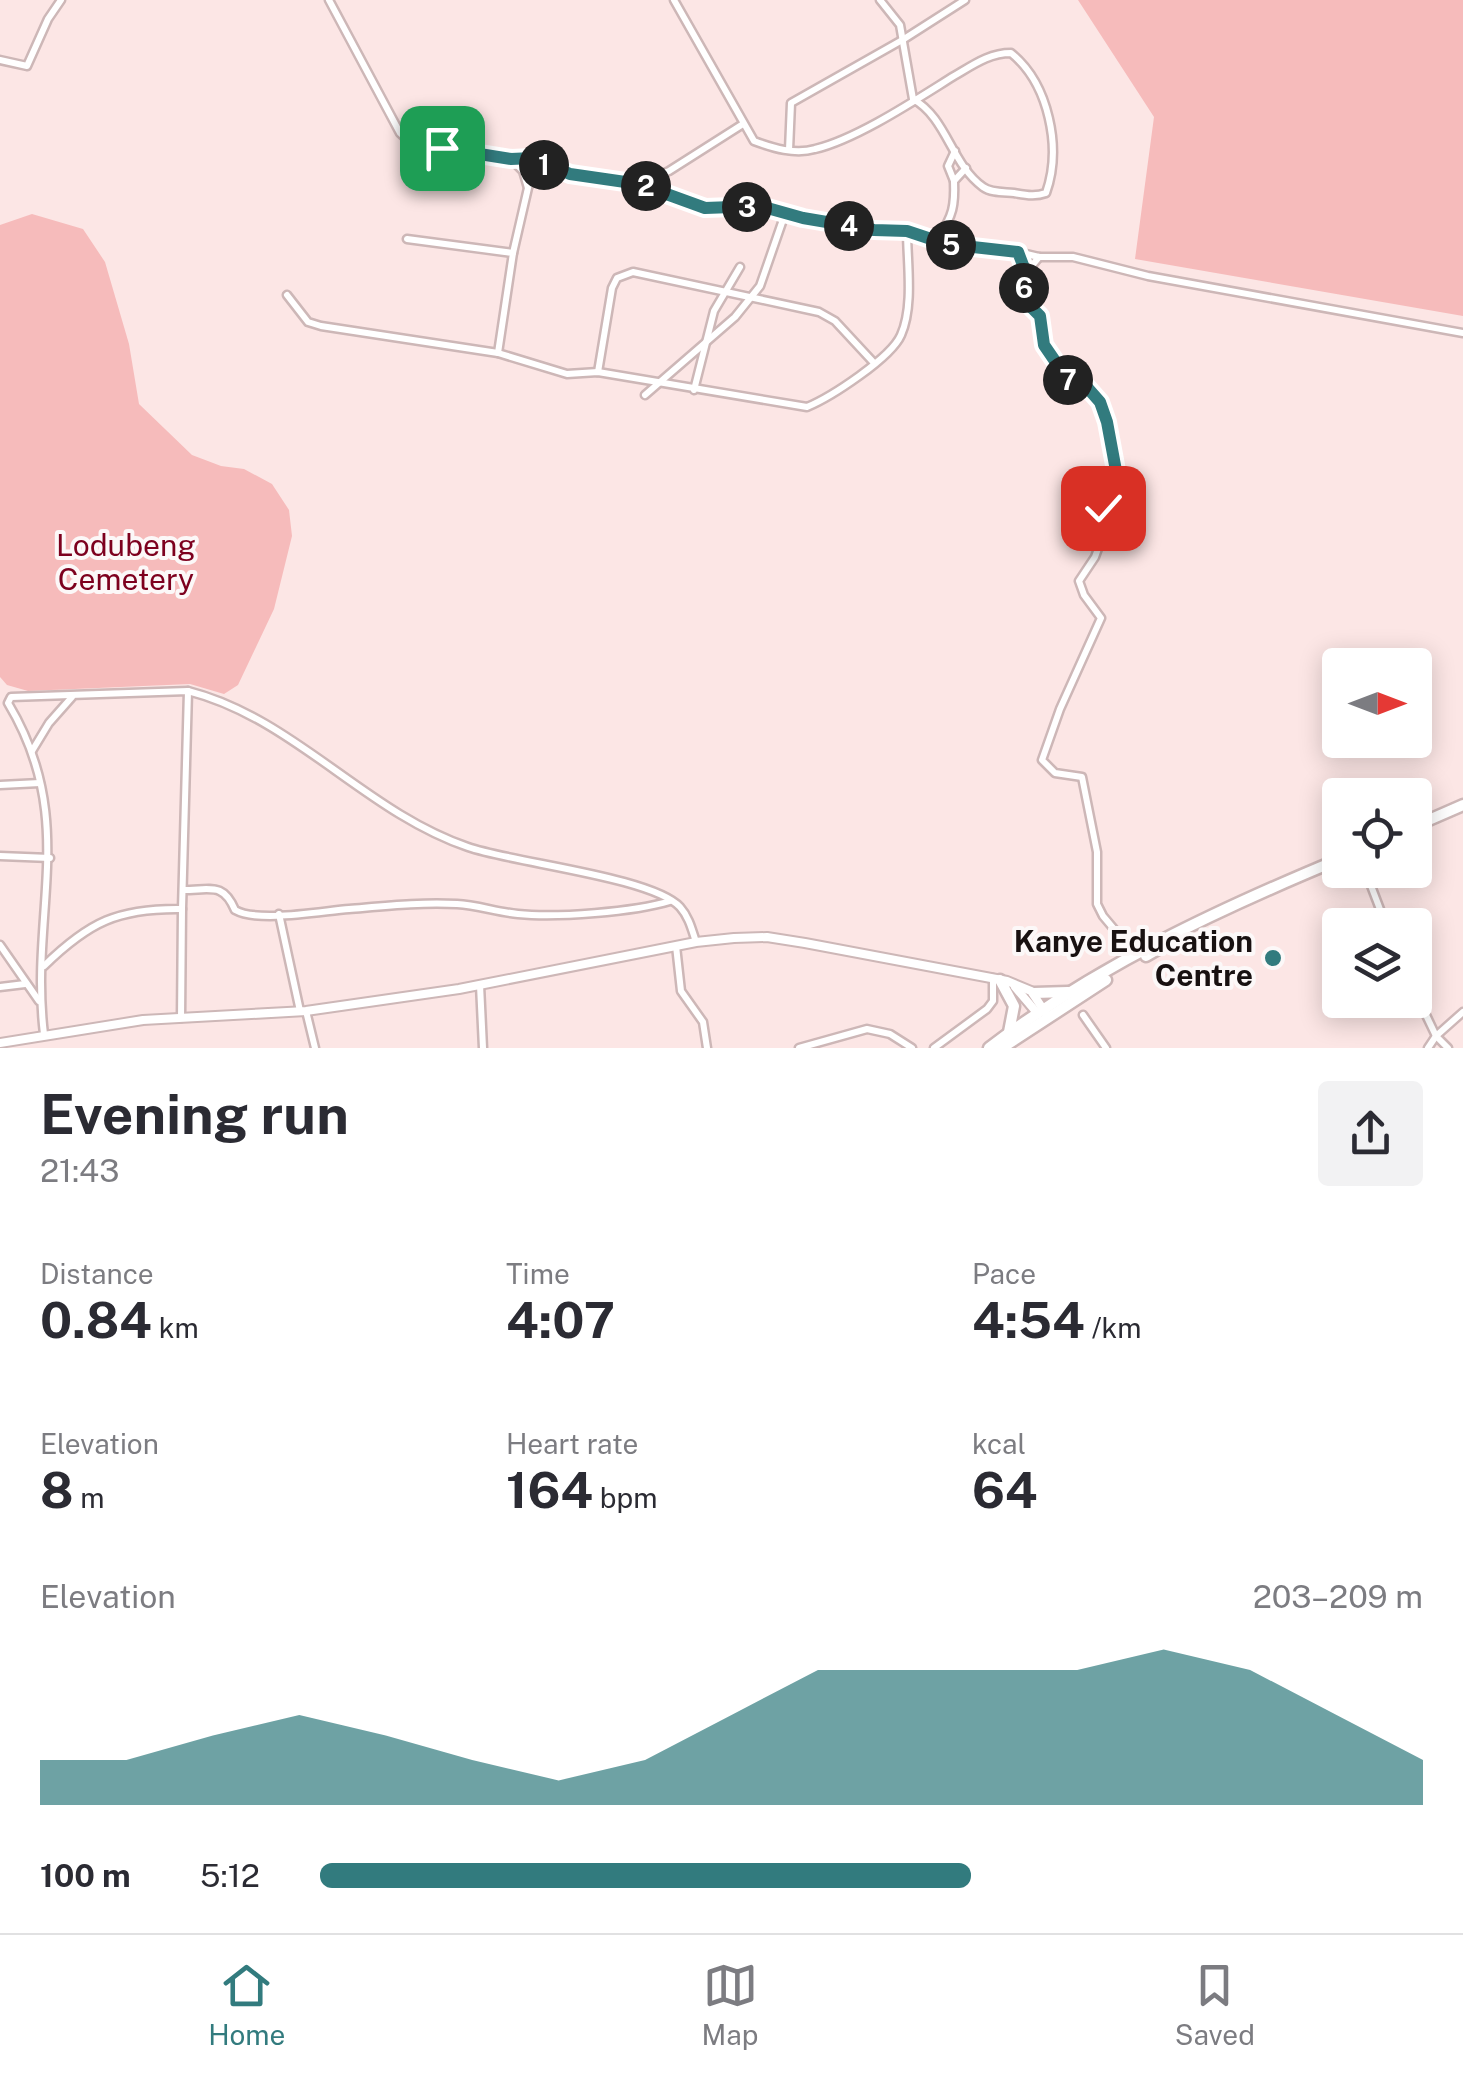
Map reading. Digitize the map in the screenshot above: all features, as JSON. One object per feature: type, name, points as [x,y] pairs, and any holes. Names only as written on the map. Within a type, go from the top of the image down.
[{"type":"highway","points":[[1432,819],[1463,805]]},
{"type":"highway","points":[[1002,1048],[1072,991],[1135,954],[1322,867]]},
{"type":"highway","points":[[989,1048],[1209,918]]},
{"type":"highway","points":[[1000,980],[1014,1006],[1009,1033]]},
{"type":"highway","points":[[1034,993],[1072,991]]},
{"type":"street","points":[[0,60],[26,66],[48,18],[61,0]]},
{"type":"street","points":[[329,0],[400,132],[412,144],[511,159],[533,158],[570,174],[639,184],[705,208],[760,206],[803,218],[874,230],[907,231],[946,244],[1039,258],[1073,257],[1148,276],[1463,333]]},
{"type":"street","points":[[674,0],[754,141],[789,150],[813,150],[845,138],[913,99],[994,54],[1011,53],[1022,62],[1041,98],[1052,134],[1054,162],[1046,193],[1040,196],[994,191],[982,186],[966,168],[931,109],[913,99]]},
{"type":"street","points":[[880,0],[900,25],[913,99]]},
{"type":"street","points":[[789,150],[790,103],[965,0]]},
{"type":"street","points":[[639,184],[668,171],[742,124]]},
{"type":"street","points":[[925,239],[939,236],[955,208],[954,181],[948,166],[955,151]]},
{"type":"street","points":[[511,159],[523,171],[528,188]]},
{"type":"street","points":[[498,353],[513,253],[528,188],[536,174],[547,166]]},
{"type":"street","points":[[954,181],[966,168]]},
{"type":"street","points":[[658,190],[668,171]]},
{"type":"street","points":[[644,396],[735,317],[760,286],[786,211]]},
{"type":"street","points":[[287,295],[308,322],[321,326],[498,353],[567,374],[598,372],[807,407],[834,396],[901,336],[907,305],[907,231]]},
{"type":"street","points":[[939,236],[946,244]]},
{"type":"street","points":[[407,239],[513,253]]},
{"type":"street","points":[[1018,252],[1026,273],[1024,289],[1040,316],[1044,345],[1068,380],[1085,385],[1100,402],[1117,476],[1103,508],[1104,532],[1079,581],[1101,618],[1042,760],[1055,773],[1082,777],[1096,852],[1097,904],[1135,954]]},
{"type":"street","points":[[1026,273],[1039,258]]},
{"type":"street","points":[[694,390],[714,311],[740,267]]},
{"type":"street","points":[[598,372],[612,288],[625,273],[643,273],[828,316],[874,363]]},
{"type":"street","points":[[180,1018],[188,691]]},
{"type":"street","points":[[44,1034],[40,1002],[50,858],[48,822],[31,751],[8,703],[11,697],[188,691],[242,709],[383,806],[441,837],[492,855],[586,873],[672,900],[686,914],[696,942]]},
{"type":"street","points":[[31,751],[73,696]]},
{"type":"street","points":[[0,785],[40,783]]},
{"type":"street","points":[[0,856],[50,858]]},
{"type":"street","points":[[183,890],[223,890],[239,913],[280,914],[424,902],[551,916],[644,907],[672,900]]},
{"type":"street","points":[[43,967],[79,933],[114,916],[182,909]]},
{"type":"street","points":[[280,914],[314,1048]]},
{"type":"street","points":[[0,1043],[180,1018],[303,1011],[480,985],[696,942],[767,937],[1000,980],[1034,993],[1043,1015]]},
{"type":"street","points":[[0,945],[40,1002]]},
{"type":"street","points":[[676,946],[681,991],[703,1022],[707,1048]]},
{"type":"street","points":[[1000,980],[1043,1015]]},
{"type":"street","points":[[934,1048],[987,1009],[1000,980]]},
{"type":"street","points":[[0,987],[25,984]]},
{"type":"street","points":[[480,985],[482,1048]]},
{"type":"street","points":[[1428,1048],[1463,1012]]},
{"type":"street","points":[[1083,1015],[1106,1048]]},
{"type":"street","points":[[1427,1018],[1436,1036],[1448,1048]]},
{"type":"street","points":[[799,1048],[876,1030],[912,1048]]},
{"type":"green space","points":[[1078,0],[1463,0],[1463,316],[1135,259],[1154,117]]},
{"type":"green space","name":"Lodubeng Cemetery","points":[[32,214],[83,229],[105,262],[129,344],[139,404],[192,455],[221,466],[244,469],[272,484],[289,510],[292,536],[274,609],[238,685],[224,694],[190,684],[28,691],[7,685],[0,677],[0,225]]},
{"type":"place","name":"Kanye Education Centre","points":[[1273,958]]},
{"type":"route","points":[[442,148],[511,159],[533,158],[570,174],[639,184],[705,208],[760,206],[803,218],[874,230],[907,231],[946,244],[1018,252],[1026,273],[1024,289],[1040,316],[1044,345],[1068,380],[1085,385],[1100,402],[1107,422],[1117,476],[1103,508]]}]
